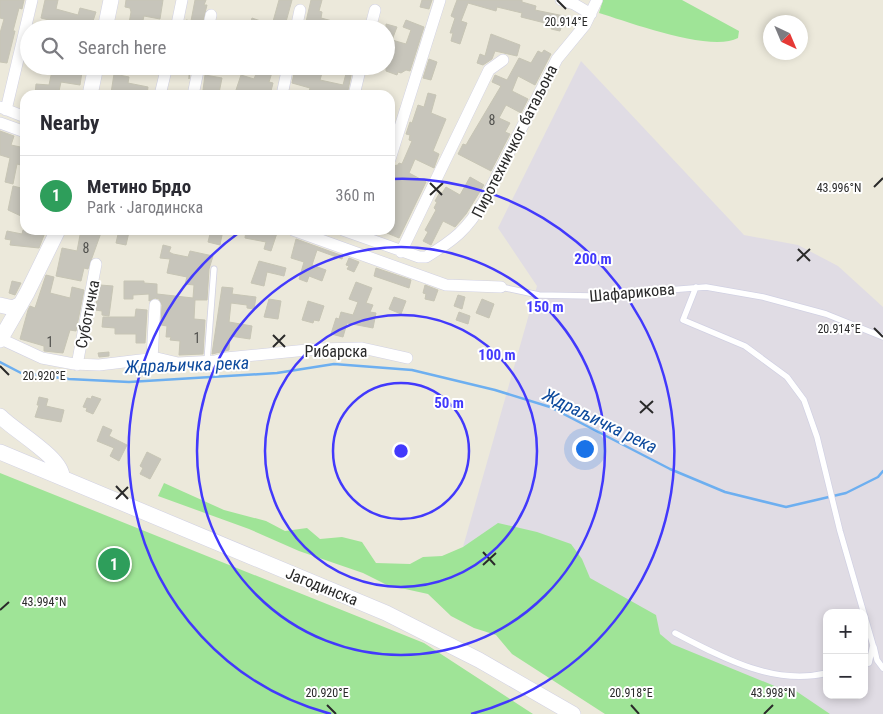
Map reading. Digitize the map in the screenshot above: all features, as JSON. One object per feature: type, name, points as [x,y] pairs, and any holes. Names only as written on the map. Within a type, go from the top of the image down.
[{"type":"main road","points":[[107,20],[111,0]]},
{"type":"main road","points":[[91,90],[94,75]]},
{"type":"main road","points":[[3,335],[22,304],[56,235]]},
{"type":"main road","points":[[0,305],[13,308],[22,304]]},
{"type":"main road","points":[[0,310],[3,335]]},
{"type":"main road","points":[[0,416],[49,456],[61,470],[62,477]]},
{"type":"main road","name":"Јагодинска","points":[[0,452],[386,613],[479,660],[573,714]]},
{"type":"street","points":[[27,20],[32,0]]},
{"type":"street","points":[[178,20],[182,0]]},
{"type":"street","points":[[395,143],[440,0]]},
{"type":"street","points":[[560,0],[574,4],[591,14]]},
{"type":"street","name":"Пиротехничког батаљона","points":[[401,252],[426,257],[445,245],[472,222],[557,59],[580,32],[597,0]]},
{"type":"street","points":[[298,20],[300,10]]},
{"type":"street","points":[[372,20],[375,10]]},
{"type":"street","points":[[210,20],[211,15]]},
{"type":"street","points":[[20,45],[3,108],[20,115]]},
{"type":"street","points":[[369,235],[401,252],[489,70],[503,60]]},
{"type":"street","points":[[161,90],[165,75]]},
{"type":"street","points":[[194,90],[197,75]]},
{"type":"street","points":[[283,90],[286,75]]},
{"type":"street","points":[[355,90],[359,75]]},
{"type":"street","points":[[0,123],[20,130]]},
{"type":"street","name":"Шафарикова","points":[[307,235],[446,285],[501,287]]},
{"type":"street","name":"Суботичка","points":[[77,365],[96,264]]},
{"type":"street","points":[[152,359],[155,305]]},
{"type":"street","name":"Рибарска","points":[[3,335],[42,358],[77,365],[98,365],[152,359],[178,363],[207,362],[317,349],[362,348],[407,358]]},
{"type":"lane","points":[[207,362],[214,269]]},
{"type":"lane","name":"Шафарикова","points":[[501,287],[539,295],[592,296],[706,287],[763,297],[826,314],[883,337]]},
{"type":"lane","points":[[696,287],[682,320],[745,346],[787,377],[804,400],[817,437],[877,660],[883,668]]},
{"type":"lane","points":[[675,633],[735,661],[772,674],[808,678],[823,674]]},
{"type":"lane","points":[[868,663],[873,645]]},
{"type":"shaded area","points":[[581,61],[744,235],[798,245],[838,266],[883,307],[883,714],[784,714],[463,547],[537,286],[498,228]]},
{"type":"green space","points":[[603,0],[682,0],[739,31],[738,38],[726,42],[709,42],[649,29],[599,13]]},
{"type":"green space","points":[[0,473],[424,643],[533,714],[0,714]]},
{"type":"green space","points":[[164,483],[224,510],[266,521],[285,531],[307,528],[320,539],[342,537],[362,542],[376,563],[410,564],[423,557],[442,556],[463,547],[498,523],[537,532],[571,544],[582,559],[590,578],[656,615],[660,634],[672,644],[777,687],[796,691],[830,714],[605,714],[512,654],[496,635],[474,628],[451,616],[428,594],[387,585],[363,573],[299,551],[249,529],[158,496]]},
{"type":"building","points":[[0,0],[24,0],[22,9],[19,8],[7,63],[0,62],[0,33],[4,19],[0,18]]},
{"type":"building","points":[[45,0],[58,0],[56,9],[78,15],[80,8],[96,12],[93,20],[49,20],[41,18]]},
{"type":"building","points":[[126,0],[163,0],[160,19],[144,16],[143,20],[130,20],[130,8],[125,7]]},
{"type":"building","points":[[195,0],[206,0],[204,5],[207,5],[203,20],[191,20]]},
{"type":"building","points":[[279,0],[292,0],[286,20],[273,20]]},
{"type":"building","points":[[311,0],[322,0],[319,11],[322,12],[321,18],[328,20],[306,20]]},
{"type":"building","points":[[422,0],[432,0],[429,9],[420,7]]},
{"type":"building","points":[[457,0],[522,0],[522,2],[536,6],[535,10],[569,17],[566,26],[562,25],[560,31],[551,29],[553,25],[521,17],[522,13],[497,7],[496,11],[468,3],[461,21],[467,23],[460,44],[451,41],[453,33],[450,33],[455,18],[451,16]]},
{"type":"building","points":[[406,20],[424,27],[410,71],[398,72],[397,75],[395,74],[395,41],[406,44],[411,30],[403,27]]},
{"type":"building","points":[[491,34],[520,45],[517,56],[495,51],[492,59],[483,65],[477,63],[480,54],[485,56]]},
{"type":"building","points":[[544,50],[551,54],[535,85],[518,76],[512,91],[528,99],[521,113],[506,105],[499,118],[510,123],[505,132],[510,134],[491,171],[458,154],[463,144],[466,145],[501,86],[492,82],[495,75],[507,80],[519,58],[531,63],[538,51],[542,53]]},
{"type":"building","points":[[429,59],[437,62],[431,80],[423,78]]},
{"type":"building","points":[[51,75],[82,75],[80,85],[61,82],[59,90],[35,90],[36,84],[49,85]]},
{"type":"building","points":[[114,75],[129,77],[128,83],[148,87],[148,90],[111,90]]},
{"type":"building","points":[[205,75],[222,78],[220,90],[203,90]]},
{"type":"building","points":[[241,75],[254,79],[256,75],[271,75],[269,82],[273,83],[271,90],[236,90]]},
{"type":"building","points":[[294,75],[321,75],[320,80],[343,85],[346,75],[351,75],[348,90],[309,90],[310,88],[292,83]]},
{"type":"building","points":[[428,93],[436,95],[431,113],[446,119],[433,151],[439,154],[434,168],[415,159],[409,173],[426,182],[399,238],[392,235],[395,235],[395,166],[399,163],[402,164],[412,141],[409,140],[410,135],[406,134],[418,105],[424,107]]},
{"type":"building","points":[[0,131],[14,136],[11,145],[20,147],[20,165],[17,164],[13,184],[5,182],[10,158],[0,155]]},
{"type":"building","points":[[470,177],[484,185],[466,214],[455,227],[443,221],[431,245],[423,241],[428,232],[425,230],[436,210],[434,208],[437,202],[435,201],[440,192],[442,193],[446,187],[460,195]]},
{"type":"building","points":[[13,186],[20,188],[20,216],[8,210]]},
{"type":"building","points":[[7,231],[20,235],[44,235],[39,248],[10,245],[11,240],[5,239]]},
{"type":"building","points":[[80,235],[100,235],[88,269],[84,268],[81,281],[56,276],[62,248],[77,251]]},
{"type":"building","points":[[118,235],[128,235],[126,245],[116,243]]},
{"type":"building","points":[[210,235],[222,235],[220,245],[208,242]]},
{"type":"building","points":[[245,235],[276,235],[271,251],[264,249],[266,242],[245,238]]},
{"type":"building","points":[[296,239],[343,256],[342,259],[317,250],[312,265],[326,270],[322,281],[309,276],[307,282],[299,279],[304,262],[291,258]]},
{"type":"building","points":[[163,245],[171,247],[169,252],[173,254],[188,257],[190,251],[213,256],[209,269],[207,300],[195,300],[194,319],[205,320],[203,354],[179,355],[180,341],[170,340],[171,337],[166,337],[167,326],[161,325],[162,305],[159,299],[155,298],[149,301],[149,294],[133,295],[133,299],[124,299],[124,281],[144,281],[144,283],[157,284],[157,294],[193,298],[194,285],[185,284],[187,277],[167,273],[170,259],[160,258]]},
{"type":"building","points":[[349,258],[359,262],[354,272],[347,269],[349,266],[346,265]]},
{"type":"building","points":[[259,261],[286,268],[284,276],[267,272],[264,286],[251,283]]},
{"type":"building","points":[[376,268],[411,280],[409,288],[374,276]]},
{"type":"building","points":[[46,275],[54,277],[50,293],[70,298],[72,287],[84,290],[76,331],[70,330],[63,353],[44,351],[44,346],[20,339],[28,310],[30,306],[35,308]]},
{"type":"building","points":[[12,281],[21,283],[15,295],[9,293]]},
{"type":"building","points":[[356,282],[372,288],[366,303],[373,305],[370,312],[376,313],[373,328],[347,323],[343,337],[331,334],[336,318],[339,319],[341,312],[353,315],[358,302],[349,299]]},
{"type":"building","points":[[100,285],[113,286],[109,316],[102,315],[102,311],[95,310]]},
{"type":"building","points":[[425,285],[438,290],[434,301],[425,299],[426,294],[423,293]]},
{"type":"building","points":[[222,287],[233,288],[232,294],[256,297],[254,309],[247,308],[247,305],[231,303],[229,322],[252,326],[250,339],[230,336],[229,350],[212,354]]},
{"type":"building","points":[[458,295],[465,297],[462,309],[454,306]]},
{"type":"building","points":[[394,297],[406,301],[401,314],[389,309]]},
{"type":"building","points":[[269,299],[281,301],[278,319],[264,317]]},
{"type":"building","points":[[482,299],[494,304],[489,318],[476,313]]},
{"type":"building","points":[[308,301],[324,306],[319,321],[314,320],[313,323],[302,320]]},
{"type":"building","points":[[136,309],[147,310],[145,343],[136,343],[136,334],[115,334],[115,328],[102,327],[103,317],[135,317]]},
{"type":"building","points":[[459,312],[470,316],[468,324],[456,320]]},
{"type":"building","points":[[109,352],[109,356],[99,357],[98,353]]},
{"type":"building","points":[[92,396],[101,399],[93,414],[86,411],[87,408],[83,407],[87,398],[91,399]]},
{"type":"building","points":[[39,397],[48,399],[46,406],[64,410],[61,422],[35,417],[39,405],[37,405]]},
{"type":"building","points":[[103,426],[112,430],[109,436],[127,445],[119,461],[110,456],[114,448],[97,441]]},
{"type":"building","points":[[147,452],[161,459],[150,479],[140,474],[143,468],[140,466]]},
{"type":"waterway","name":"Ждраљичка река","points":[[0,362],[21,373],[69,379],[129,382],[277,373],[334,364],[412,370],[495,390],[550,407],[670,469],[725,492],[786,507],[846,493],[878,477],[883,471]]},
{"type":"place","name":"Метино Брдо","points":[[114,564]]}]
